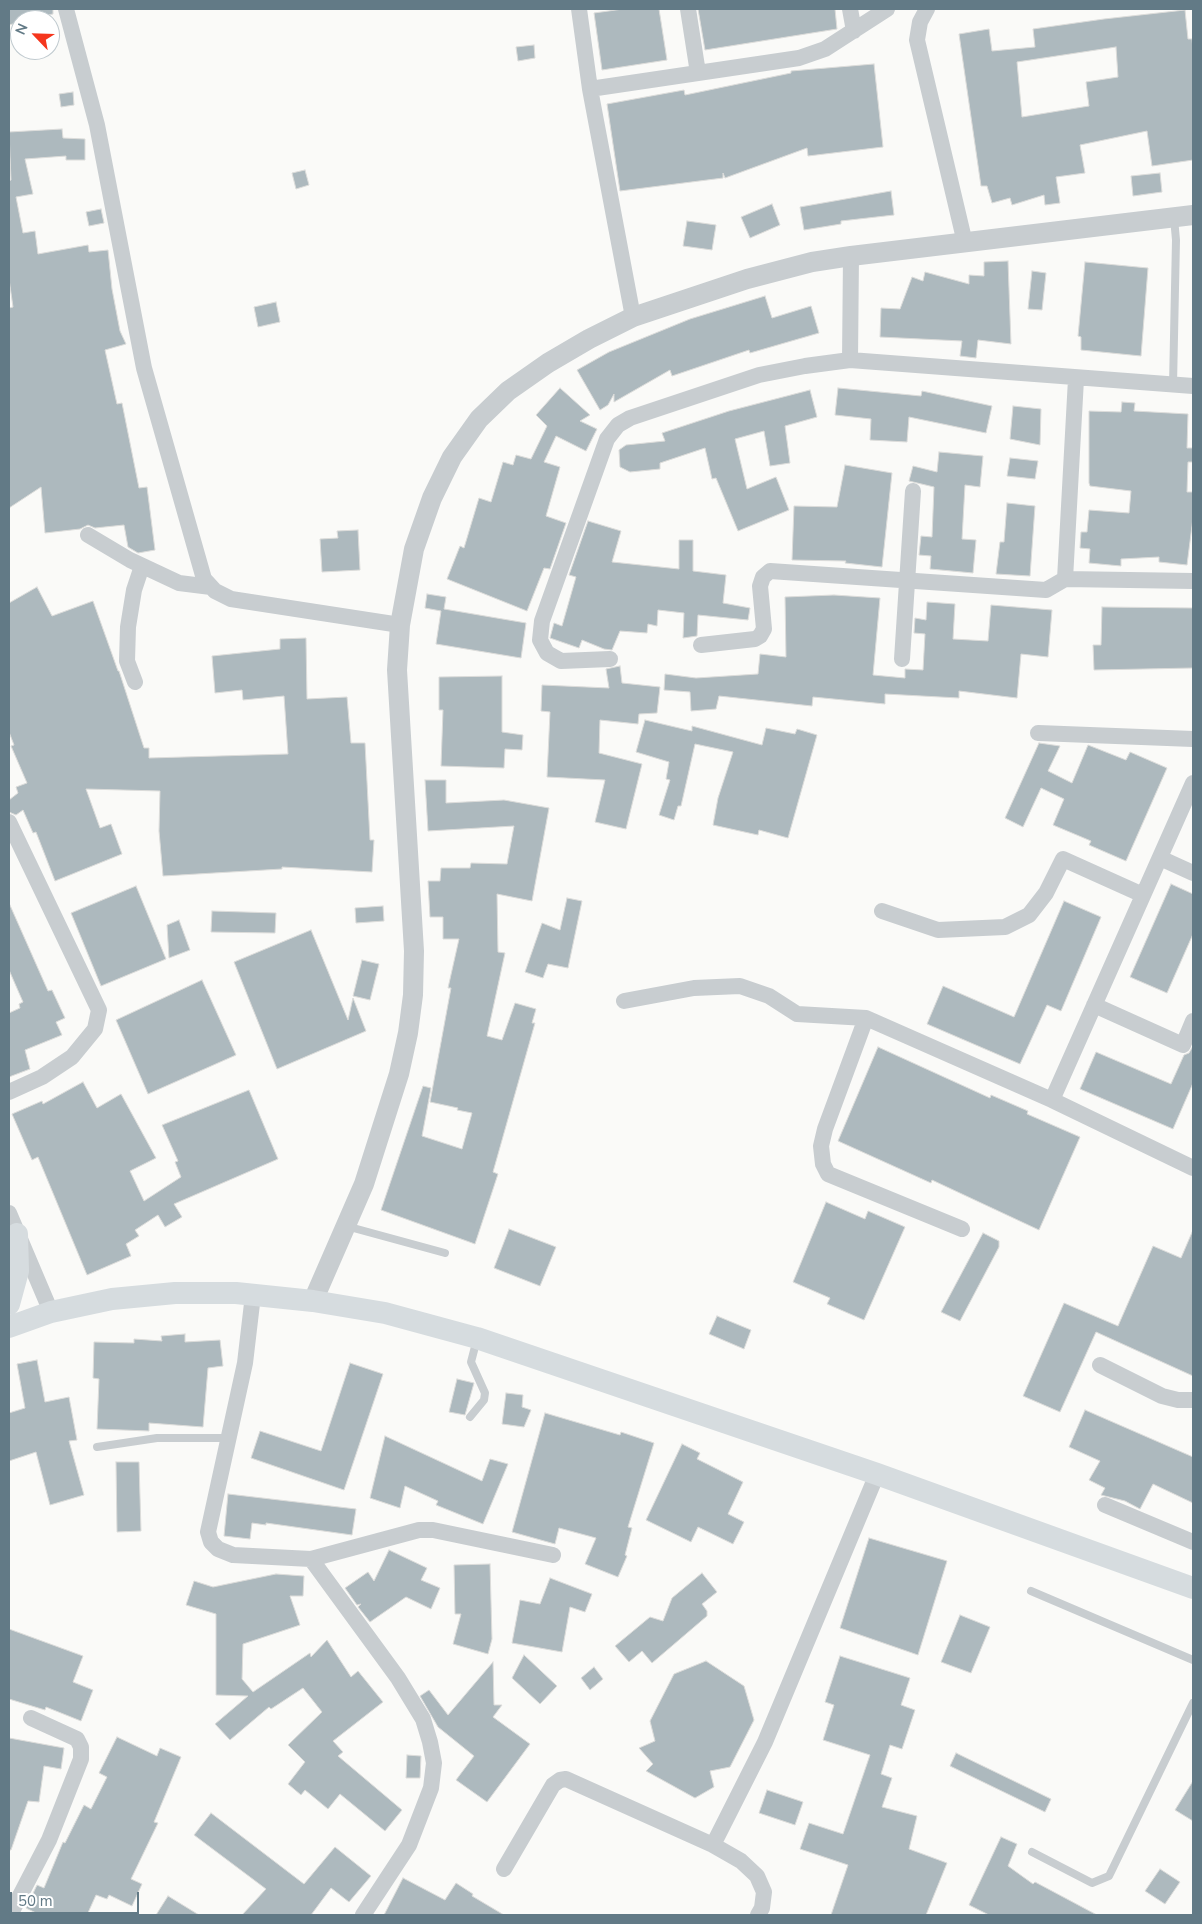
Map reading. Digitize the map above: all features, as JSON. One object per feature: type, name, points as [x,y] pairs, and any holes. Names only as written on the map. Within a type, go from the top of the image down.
[{"type":"main road","points":[[9,1304],[18,1270],[17,1234]]},
{"type":"main road","points":[[9,1327],[51,1312],[112,1299],[175,1293],[253,1295],[312,1301],[385,1313],[477,1338],[877,1474],[1193,1588]]},
{"type":"street","points":[[66,9],[97,125],[144,368],[204,579],[211,587],[231,598],[400,625]]},
{"type":"street","points":[[579,9],[590,89],[632,317]]},
{"type":"street","points":[[688,9],[698,73]]},
{"type":"street","points":[[850,9],[854,31]]},
{"type":"street","points":[[590,89],[799,58],[825,48],[887,9]]},
{"type":"street","points":[[927,9],[920,22],[917,40],[965,243]]},
{"type":"street","points":[[312,1301],[364,1184],[399,1074],[408,1033],[413,995],[412,901],[397,670],[400,625],[414,549],[432,498],[452,457],[479,419],[508,391],[548,363],[632,317],[747,279],[812,262],[851,256],[1184,216]]},
{"type":"street","points":[[850,360],[851,256]]},
{"type":"street","points":[[610,659],[561,661],[547,653],[540,640],[542,622],[607,439],[618,425],[630,418],[759,375],[850,360],[1076,379],[1193,386]]},
{"type":"street","points":[[1065,578],[1076,379]]},
{"type":"street","points":[[902,659],[909,580],[913,491]]},
{"type":"street","points":[[88,535],[142,566],[179,583],[211,587]]},
{"type":"street","points":[[135,682],[127,661],[128,627],[134,590],[142,566]]},
{"type":"street","points":[[701,645],[755,639],[760,636],[764,629],[760,586],[763,577],[770,571],[1046,590],[1065,578],[1193,581]]},
{"type":"street","points":[[1038,733],[1193,739]]},
{"type":"street","points":[[1052,1100],[1193,783]]},
{"type":"street","points":[[9,822],[99,1010],[94,1029],[72,1057],[42,1077],[9,1092]]},
{"type":"street","points":[[1160,858],[1193,873]]},
{"type":"street","points":[[882,911],[938,930],[1005,927],[1029,915],[1046,894],[1063,859],[1143,895]]},
{"type":"street","points":[[624,1001],[694,988],[740,986],[768,996],[797,1014],[866,1018],[1052,1100],[1193,1168]]},
{"type":"street","points":[[1094,1005],[1183,1045],[1193,1021]]},
{"type":"street","points":[[866,1018],[825,1129],[821,1146],[823,1164],[828,1174],[962,1229]]},
{"type":"street","points":[[9,1213],[51,1312]]},
{"type":"street","points":[[253,1295],[245,1363],[208,1532],[211,1542],[218,1549],[233,1555],[311,1559],[419,1530],[433,1530],[553,1554]]},
{"type":"street","points":[[1100,1365],[1162,1396],[1178,1400],[1193,1400]]},
{"type":"street","points":[[713,1845],[765,1742],[877,1474]]},
{"type":"street","points":[[1105,1505],[1193,1542]]},
{"type":"street","points":[[311,1559],[398,1678],[422,1720],[433,1756],[431,1788],[412,1837],[390,1875],[363,1915]]},
{"type":"street","points":[[10,1915],[49,1840],[81,1759],[81,1747],[77,1738],[30,1718]]},
{"type":"street","points":[[504,1869],[553,1785],[560,1780],[566,1779],[713,1845],[740,1861],[757,1876],[764,1892],[762,1908],[758,1915]]},
{"type":"lane","points":[[1173,385],[1176,240],[1184,216]]},
{"type":"lane","points":[[346,1226],[445,1253]]},
{"type":"lane","points":[[470,1417],[484,1400],[485,1393],[472,1362],[477,1338]]},
{"type":"lane","points":[[97,1447],[156,1438],[228,1438]]},
{"type":"lane","points":[[1032,1591],[1193,1660]]},
{"type":"lane","points":[[1032,1852],[1092,1883],[1109,1876],[1193,1703]]},
{"type":"building","points":[[9,9],[53,9],[10,10],[9,25]]},
{"type":"building","points":[[623,9],[659,9],[667,60],[602,70],[594,13]]},
{"type":"building","points":[[698,9],[835,9],[837,29],[705,50]]},
{"type":"building","points":[[1185,10],[1188,39],[1192,39],[1193,49],[1193,160],[1152,166],[1147,131],[1080,145],[1085,173],[1056,177],[1060,203],[1045,205],[1044,195],[1012,205],[1010,198],[992,203],[987,186],[981,186],[959,34],[989,29],[992,51],[1035,47],[1033,29]],"holes":[[[1116,47],[1118,77],[1086,82],[1089,106],[1022,117],[1017,62]]]},
{"type":"building","points":[[534,45],[535,58],[518,61],[516,47]]},
{"type":"building","points":[[874,64],[883,147],[808,156],[807,148],[725,178],[723,173],[723,178],[620,191],[607,104],[684,90],[685,95],[791,73],[791,71]]},
{"type":"building","points":[[73,92],[74,105],[61,107],[59,94]]},
{"type":"building","points":[[62,129],[63,138],[85,139],[85,160],[66,160],[66,156],[25,159],[33,194],[16,197],[23,233],[35,231],[38,254],[88,245],[89,252],[108,250],[112,289],[120,331],[126,344],[105,350],[117,404],[122,403],[139,488],[147,487],[155,550],[138,553],[128,547],[124,525],[95,528],[88,525],[80,529],[45,533],[41,487],[9,508],[9,308],[13,307],[9,279],[9,181],[11,180],[9,132]]},
{"type":"building","points":[[305,170],[309,185],[296,189],[292,173]]},
{"type":"building","points":[[1160,173],[1162,192],[1133,196],[1131,176]]},
{"type":"building","points":[[891,191],[894,215],[841,221],[841,224],[804,230],[800,207]]},
{"type":"building","points":[[772,204],[780,225],[750,238],[741,217]]},
{"type":"building","points":[[101,209],[104,223],[89,226],[86,212]]},
{"type":"building","points":[[687,221],[716,225],[712,250],[683,246]]},
{"type":"building","points":[[1008,261],[1011,344],[978,340],[976,358],[960,356],[962,341],[880,337],[881,308],[900,309],[912,277],[923,281],[925,272],[969,284],[969,275],[984,276],[984,262]]},
{"type":"building","points":[[1085,262],[1148,268],[1141,356],[1081,350],[1081,337],[1078,336]]},
{"type":"building","points":[[1032,271],[1046,273],[1042,310],[1028,309]]},
{"type":"building","points":[[765,296],[772,318],[811,306],[819,333],[750,353],[749,350],[672,376],[670,370],[614,402],[614,394],[608,405],[600,410],[577,370],[609,352],[690,319]]},
{"type":"building","points":[[276,302],[280,322],[258,327],[254,307]]},
{"type":"building","points":[[560,388],[590,415],[580,421],[597,429],[586,451],[556,436],[544,462],[560,467],[546,516],[566,523],[550,569],[544,568],[527,611],[447,579],[460,546],[464,548],[479,498],[491,502],[503,462],[513,465],[516,455],[531,459],[547,426],[536,415]]},
{"type":"building","points":[[838,388],[921,396],[922,391],[992,406],[986,433],[909,417],[907,442],[870,440],[871,419],[835,415]]},
{"type":"building","points":[[810,390],[817,417],[785,426],[790,463],[770,466],[764,431],[735,439],[747,489],[776,477],[789,510],[738,531],[716,478],[712,479],[705,448],[660,463],[660,469],[630,472],[620,467],[619,450],[626,445],[665,441],[662,433],[729,411]]},
{"type":"building","points":[[1122,402],[1135,403],[1134,411],[1188,414],[1187,448],[1193,448],[1193,462],[1188,462],[1187,492],[1193,492],[1193,518],[1187,565],[1159,562],[1159,557],[1121,559],[1121,566],[1089,563],[1090,549],[1080,548],[1081,532],[1087,532],[1089,510],[1129,513],[1131,491],[1090,486],[1089,483],[1089,411],[1121,412]]},
{"type":"building","points":[[1013,406],[1041,409],[1040,445],[1010,439]]},
{"type":"building","points":[[939,452],[983,456],[980,487],[965,485],[962,539],[976,540],[973,573],[930,569],[931,556],[919,555],[921,536],[932,537],[934,487],[909,481],[913,466],[937,472]]},
{"type":"building","points":[[1010,458],[1038,461],[1035,479],[1007,476]]},
{"type":"building","points":[[845,465],[892,473],[882,567],[845,563],[846,561],[792,560],[794,506],[837,507]]},
{"type":"building","points":[[1007,503],[1035,506],[1030,576],[996,574],[1000,542],[1004,542]]},
{"type":"building","points":[[588,521],[621,531],[612,562],[679,569],[679,540],[693,540],[693,571],[726,575],[723,603],[750,608],[748,620],[698,615],[697,636],[683,638],[684,613],[658,610],[657,626],[648,624],[647,633],[620,631],[612,650],[604,649],[582,640],[579,648],[550,638],[554,623],[562,626],[576,577],[569,575]]},
{"type":"building","points":[[358,530],[360,570],[322,572],[320,539],[338,538],[337,531]]},
{"type":"building","points":[[37,587],[52,616],[93,601],[119,671],[144,748],[149,748],[149,758],[288,754],[284,696],[243,700],[242,690],[215,693],[212,656],[280,649],[280,639],[306,638],[307,699],[347,697],[351,743],[365,743],[370,840],[374,840],[372,872],[282,867],[282,869],[163,876],[159,831],[160,791],[86,789],[100,828],[111,824],[122,854],[55,881],[36,832],[33,833],[23,810],[16,815],[9,812],[9,800],[18,793],[16,787],[27,783],[11,746],[14,745],[9,732],[9,603]]},
{"type":"building","points":[[427,594],[446,597],[444,609],[526,623],[521,658],[436,644],[441,611],[425,608]]},
{"type":"building","points":[[834,595],[880,598],[873,675],[905,678],[905,669],[923,670],[925,634],[914,633],[915,618],[926,620],[927,602],[955,604],[953,639],[988,641],[991,605],[1052,610],[1048,657],[1021,654],[1017,698],[959,691],[959,698],[885,694],[885,704],[813,697],[812,706],[719,696],[716,709],[691,711],[690,692],[664,690],[665,674],[696,678],[758,674],[760,654],[786,657],[785,597]]},
{"type":"building","points":[[1102,607],[1193,608],[1193,668],[1094,670],[1093,645],[1101,645]]},
{"type":"building","points":[[620,666],[622,683],[660,687],[657,713],[639,714],[638,724],[600,720],[599,753],[642,764],[626,829],[595,822],[605,780],[547,777],[550,712],[541,711],[542,685],[609,688],[606,669]]},
{"type":"building","points":[[502,676],[502,732],[523,735],[522,750],[505,749],[504,768],[441,766],[443,710],[439,710],[439,677]]},
{"type":"building","points":[[645,720],[692,731],[692,726],[762,745],[766,728],[795,734],[797,729],[817,735],[788,838],[759,830],[758,835],[713,825],[718,798],[733,752],[695,744],[681,806],[678,806],[674,820],[659,815],[670,780],[666,779],[669,762],[636,752]]},
{"type":"building","points":[[1039,743],[1060,746],[1048,771],[1072,783],[1088,745],[1126,760],[1130,752],[1167,768],[1126,861],[1089,845],[1091,841],[1053,825],[1064,799],[1041,788],[1023,827],[1005,818]]},
{"type":"building","points":[[425,780],[446,780],[446,803],[504,800],[549,808],[532,901],[497,894],[498,952],[505,953],[487,1036],[502,1040],[515,1003],[536,1009],[532,1023],[535,1023],[493,1172],[498,1174],[475,1244],[381,1210],[423,1086],[431,1088],[422,1136],[462,1149],[472,1113],[430,1102],[451,988],[448,988],[459,939],[443,939],[443,917],[430,917],[428,881],[440,881],[441,868],[470,868],[471,863],[507,864],[514,826],[428,831]]},
{"type":"building","points":[[1171,884],[1193,894],[1193,934],[1167,993],[1130,977]]},
{"type":"building","points":[[136,886],[166,959],[101,986],[71,913]]},
{"type":"building","points":[[567,898],[582,901],[568,968],[548,964],[543,978],[525,972],[542,923],[560,930]]},
{"type":"building","points":[[1064,901],[1101,917],[1061,1011],[1047,1005],[1020,1064],[927,1024],[943,986],[1014,1017]]},
{"type":"building","points":[[9,903],[48,991],[52,990],[65,1018],[56,1022],[62,1035],[25,1050],[30,1069],[9,1077],[9,1013],[20,1008],[19,1004],[23,1002],[9,970]]},
{"type":"building","points":[[383,906],[384,921],[356,923],[355,908]]},
{"type":"building","points":[[212,911],[276,913],[275,933],[211,932]]},
{"type":"building","points":[[179,920],[190,950],[169,958],[167,925]]},
{"type":"building","points":[[311,930],[348,1020],[353,998],[366,1031],[277,1069],[234,962]]},
{"type":"building","points":[[362,960],[379,964],[370,1000],[353,996]]},
{"type":"building","points":[[202,980],[236,1055],[148,1094],[116,1020]]},
{"type":"building","points":[[1193,1046],[1193,1083],[1173,1129],[1080,1089],[1096,1052],[1171,1084],[1184,1055],[1189,1053]]},
{"type":"building","points":[[878,1047],[990,1098],[991,1095],[1028,1111],[1027,1114],[1080,1137],[1039,1230],[932,1180],[931,1183],[838,1141]]},
{"type":"building","points":[[83,1082],[97,1108],[121,1094],[156,1158],[130,1171],[144,1201],[181,1177],[175,1162],[178,1161],[162,1125],[249,1090],[278,1159],[174,1204],[182,1217],[165,1227],[158,1215],[135,1230],[139,1236],[126,1244],[131,1256],[87,1275],[38,1157],[32,1160],[12,1114],[42,1101],[43,1104]]},
{"type":"building","points":[[826,1202],[865,1219],[868,1211],[905,1227],[864,1320],[827,1304],[830,1298],[793,1282]]},
{"type":"building","points":[[509,1229],[556,1247],[540,1286],[494,1268]]},
{"type":"building","points":[[1193,1230],[1193,1376],[1096,1332],[1060,1412],[1023,1396],[1064,1303],[1118,1326],[1153,1246],[1181,1258]]},
{"type":"building","points":[[983,1233],[999,1241],[999,1247],[960,1321],[941,1312]]},
{"type":"building","points":[[717,1316],[751,1330],[744,1349],[709,1334]]},
{"type":"building","points":[[185,1334],[185,1342],[220,1340],[223,1366],[208,1368],[203,1427],[149,1423],[149,1431],[97,1429],[99,1379],[93,1378],[94,1342],[134,1343],[134,1339],[162,1341],[161,1336]]},
{"type":"building","points":[[37,1360],[45,1402],[69,1397],[77,1440],[69,1441],[84,1495],[50,1505],[36,1452],[9,1461],[9,1413],[25,1408],[17,1364]]},
{"type":"building","points":[[350,1363],[383,1374],[344,1490],[251,1458],[260,1431],[321,1451]]},
{"type":"building","points":[[457,1379],[474,1383],[465,1415],[449,1412]]},
{"type":"building","points":[[506,1393],[523,1395],[522,1407],[531,1410],[524,1427],[502,1424]]},
{"type":"building","points":[[1085,1410],[1193,1457],[1193,1503],[1153,1484],[1140,1509],[1125,1501],[1101,1495],[1105,1488],[1089,1480],[1100,1461],[1069,1447]]},
{"type":"building","points":[[545,1413],[620,1435],[621,1432],[654,1443],[628,1527],[632,1528],[625,1555],[627,1556],[618,1577],[585,1564],[596,1538],[559,1528],[555,1544],[512,1532]]},
{"type":"building","points":[[385,1436],[482,1481],[490,1459],[508,1464],[483,1524],[436,1505],[438,1501],[405,1486],[400,1508],[370,1498]]},
{"type":"building","points":[[682,1444],[700,1453],[697,1459],[743,1482],[728,1514],[744,1522],[733,1544],[698,1527],[691,1542],[646,1520]]},
{"type":"building","points":[[116,1462],[139,1462],[141,1531],[117,1532]]},
{"type":"building","points":[[228,1494],[356,1509],[352,1535],[266,1523],[266,1525],[252,1523],[250,1539],[224,1536]]},
{"type":"building","points":[[869,1538],[947,1561],[918,1655],[840,1628]]},
{"type":"building","points":[[389,1550],[427,1568],[421,1580],[440,1588],[431,1609],[406,1597],[370,1622],[358,1607],[361,1604],[357,1605],[345,1588],[368,1572],[374,1581]]},
{"type":"building","points":[[490,1564],[492,1639],[488,1654],[453,1644],[461,1614],[455,1614],[454,1565]]},
{"type":"building","points":[[702,1573],[717,1592],[702,1604],[707,1611],[707,1616],[652,1663],[642,1651],[629,1662],[615,1646],[650,1617],[663,1621],[672,1598]]},
{"type":"building","points":[[276,1574],[304,1576],[303,1596],[290,1596],[300,1625],[243,1644],[242,1679],[253,1692],[310,1653],[311,1657],[327,1640],[351,1677],[358,1671],[383,1702],[333,1741],[343,1752],[338,1756],[402,1810],[385,1831],[340,1794],[328,1809],[305,1790],[301,1795],[288,1784],[305,1762],[288,1745],[322,1712],[303,1688],[271,1709],[269,1707],[230,1740],[215,1724],[248,1696],[216,1695],[216,1614],[186,1605],[194,1581],[213,1587]]},
{"type":"building","points":[[550,1578],[592,1594],[585,1612],[570,1607],[562,1652],[512,1643],[520,1600],[540,1604]]},
{"type":"building","points":[[960,1615],[990,1627],[971,1673],[941,1662]]},
{"type":"building","points":[[9,1629],[83,1656],[73,1682],[93,1690],[81,1721],[46,1707],[45,1710],[9,1699]]},
{"type":"building","points":[[524,1655],[557,1686],[540,1704],[512,1678]]},
{"type":"building","points":[[840,1656],[910,1678],[901,1705],[915,1710],[902,1749],[890,1745],[881,1774],[892,1778],[882,1807],[917,1816],[909,1849],[947,1863],[926,1915],[831,1915],[848,1865],[800,1849],[809,1823],[843,1834],[870,1755],[823,1740],[834,1705],[825,1702]]},
{"type":"building","points":[[706,1661],[744,1686],[754,1720],[730,1767],[710,1771],[714,1787],[695,1798],[646,1771],[653,1764],[639,1748],[655,1741],[650,1721],[674,1674]]},
{"type":"building","points":[[493,1662],[494,1705],[502,1705],[493,1717],[530,1744],[487,1802],[456,1780],[474,1756],[438,1727],[420,1696],[429,1690],[448,1715]]},
{"type":"building","points":[[594,1667],[603,1679],[590,1690],[581,1678]]},
{"type":"building","points":[[117,1737],[157,1756],[160,1748],[181,1757],[154,1822],[158,1823],[131,1879],[142,1884],[132,1906],[109,1895],[107,1899],[96,1895],[87,1915],[40,1915],[26,1908],[37,1885],[44,1888],[63,1842],[65,1843],[84,1805],[91,1809],[107,1777],[99,1773]]},
{"type":"building","points":[[9,1738],[64,1748],[61,1769],[44,1766],[39,1802],[28,1801],[11,1850],[9,1850]]},
{"type":"building","points":[[956,1753],[1051,1799],[1045,1812],[950,1766]]},
{"type":"building","points":[[407,1755],[421,1756],[420,1778],[406,1778]]},
{"type":"building","points":[[1193,1781],[1193,1821],[1175,1810]]},
{"type":"building","points":[[767,1790],[803,1802],[795,1825],[759,1813]]},
{"type":"building","points":[[211,1813],[304,1884],[335,1847],[371,1876],[349,1902],[331,1888],[311,1915],[242,1915],[266,1889],[194,1835]]},
{"type":"building","points":[[1001,1837],[1017,1844],[1008,1866],[1033,1884],[1035,1882],[1097,1915],[989,1915],[969,1905]]},
{"type":"building","points":[[1160,1869],[1180,1882],[1165,1904],[1145,1891]]},
{"type":"building","points":[[403,1878],[445,1900],[456,1883],[473,1894],[472,1896],[504,1915],[384,1915]]},
{"type":"building","points":[[168,1896],[199,1915],[156,1915]]}]
